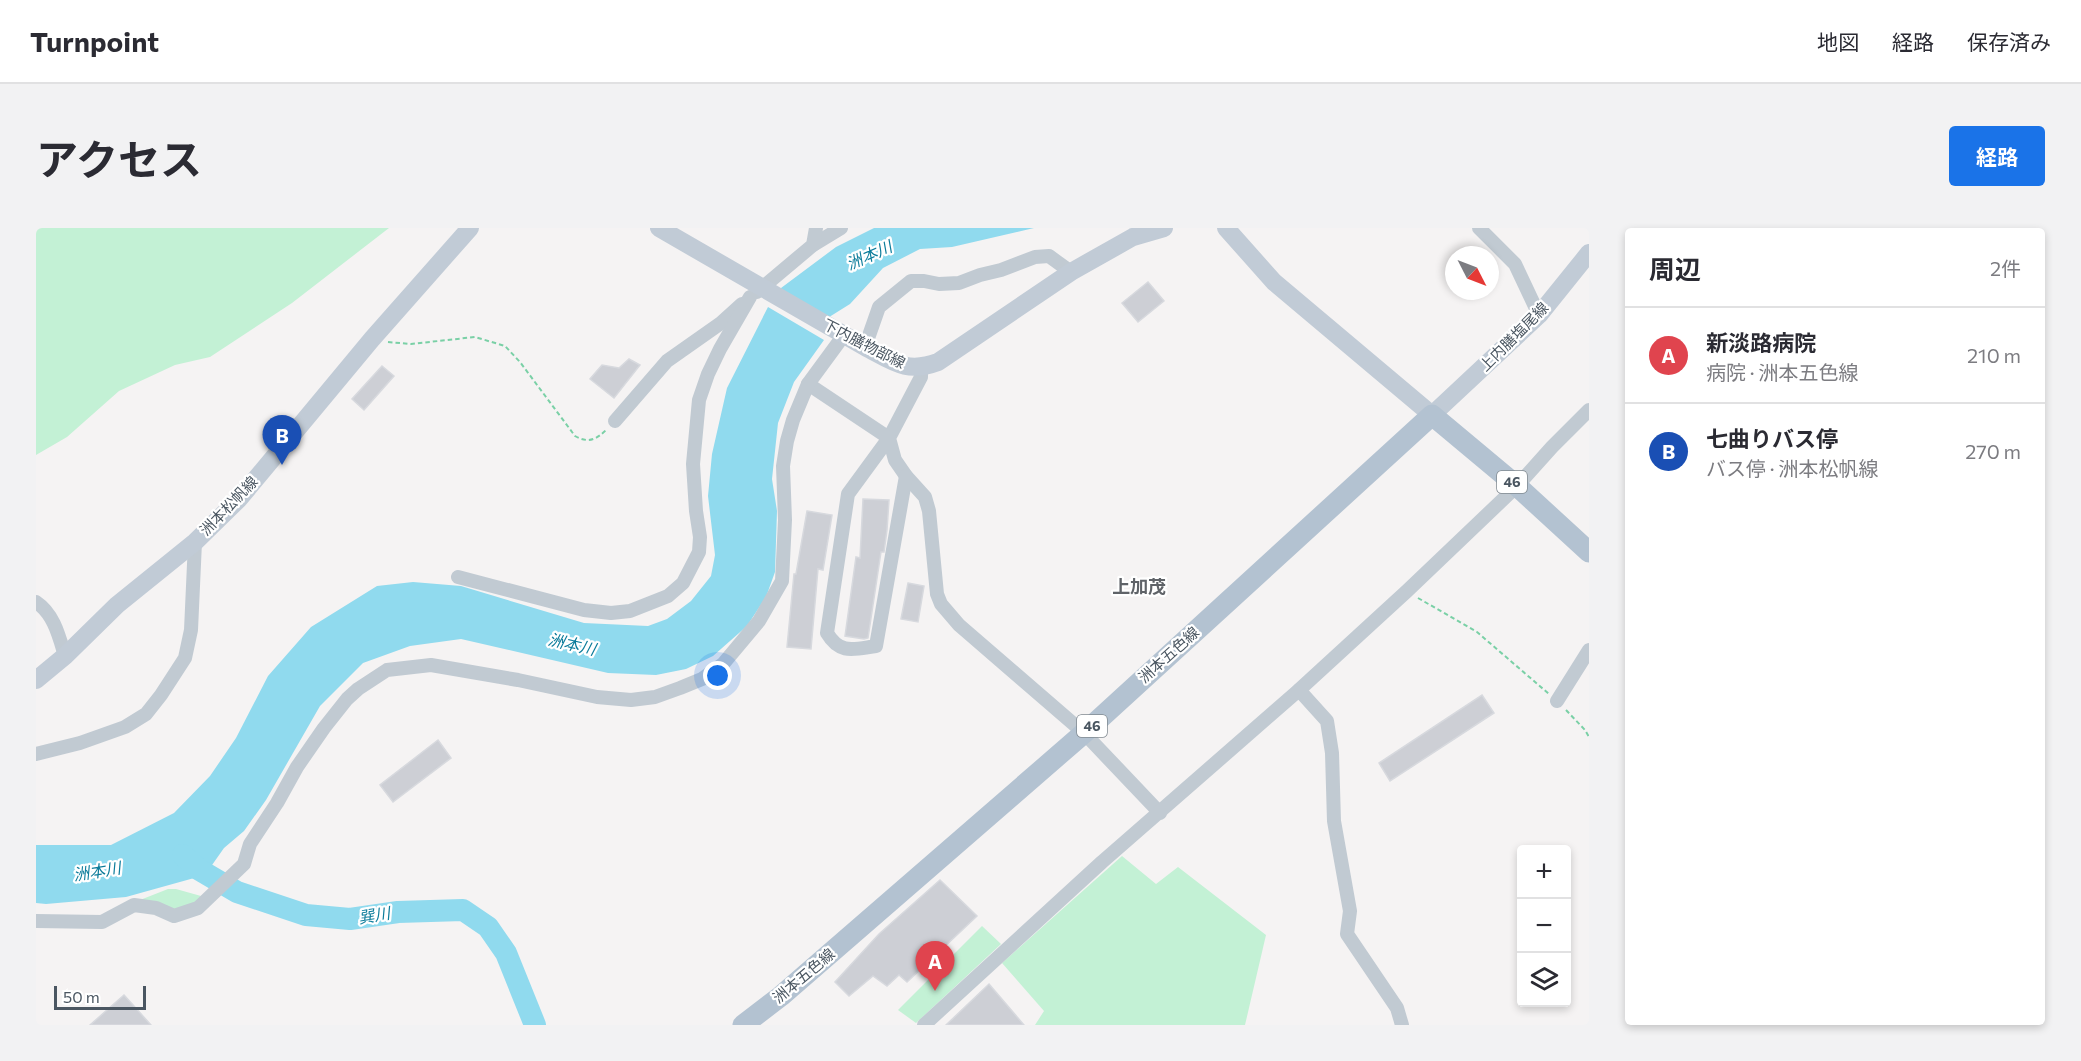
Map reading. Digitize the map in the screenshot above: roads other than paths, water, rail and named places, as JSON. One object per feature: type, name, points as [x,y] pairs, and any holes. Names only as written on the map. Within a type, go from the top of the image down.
[{"type":"main road","name":"洲本松帆線","points":[[36,680],[65,656],[117,605],[195,542],[239,499],[372,339],[470,228]]},
{"type":"main road","name":"下内膳物部線","points":[[659,228],[762,293],[904,366],[921,368],[938,362],[1071,272],[1133,237],[1164,228]]},
{"type":"main road","points":[[1226,228],[1274,282],[1432,415]]},
{"type":"main road","name":"上内膳塩尾線","points":[[1432,415],[1539,315],[1589,253]]},
{"type":"main road","name":"46","points":[[1432,415],[1517,486],[1589,552]]},
{"type":"main road","name":"洲本五色線","points":[[743,1025],[790,988],[1084,733],[1432,415]]},
{"type":"street","points":[[813,245],[816,228]]},
{"type":"street","points":[[615,421],[667,361],[762,293],[813,245],[841,228]]},
{"type":"street","points":[[1479,228],[1515,264],[1539,315]]},
{"type":"street","points":[[865,347],[879,307],[911,281],[939,284],[959,283],[1035,257],[1049,256],[1071,272]]},
{"type":"street","points":[[458,577],[584,610],[611,613],[630,611],[668,596],[683,583],[699,552],[700,537],[693,464],[699,400],[720,349],[762,293]]},
{"type":"street","points":[[36,921],[102,922],[134,905],[156,908],[174,916],[198,908],[244,864],[250,844],[297,768],[347,699],[387,670],[431,665],[597,697],[631,700],[655,697],[680,688],[702,679],[723,664],[759,621],[782,581],[785,520],[783,466],[787,441],[808,384],[844,335]]},
{"type":"street","points":[[906,476],[876,646],[848,650],[834,644],[827,633],[848,494],[889,438],[921,377],[921,368]]},
{"type":"street","points":[[808,384],[889,438],[895,459],[906,476],[925,497],[929,511],[937,594],[940,604],[959,625],[1084,733],[1160,813]]},
{"type":"street","points":[[924,1025],[1102,862],[1299,690],[1407,591],[1517,486],[1589,410]]},
{"type":"street","points":[[36,754],[80,743],[125,727],[146,714],[161,695],[185,658],[191,630],[195,542]]},
{"type":"street","points":[[36,602],[43,607],[56,627],[65,656]]},
{"type":"street","points":[[1557,701],[1589,650]]},
{"type":"street","points":[[1299,690],[1328,721],[1332,753],[1334,821],[1350,911],[1347,934],[1397,1008],[1402,1025]]},
{"type":"water","name":"洲本川","points":[[874,228],[1034,228],[952,247],[920,249],[883,268],[850,304],[826,319],[777,291],[836,247]]},
{"type":"water","name":"洲本川","points":[[768,307],[824,340],[794,382],[778,423],[772,479],[777,511],[775,572],[766,597],[747,626],[713,656],[686,669],[656,675],[608,673],[461,639],[410,646],[363,663],[320,706],[266,800],[244,831],[224,848],[205,875],[126,897],[36,903],[36,845],[111,845],[174,813],[210,776],[236,738],[268,676],[311,627],[377,586],[413,582],[461,586],[584,623],[648,626],[667,619],[691,601],[711,576],[715,555],[708,496],[712,454],[727,388]]},
{"type":"waterway","name":"巽川","points":[[183,855],[198,869],[237,892],[306,915],[350,919],[398,912],[463,910],[488,927],[506,953],[535,1025]]},
{"type":"place","name":"七曲りバス停","points":[[282,465]]},
{"type":"place","name":"新淡路病院","points":[[935,991]]},
{"type":"district","name":"上加茂","points":[[1139,587]]}]
